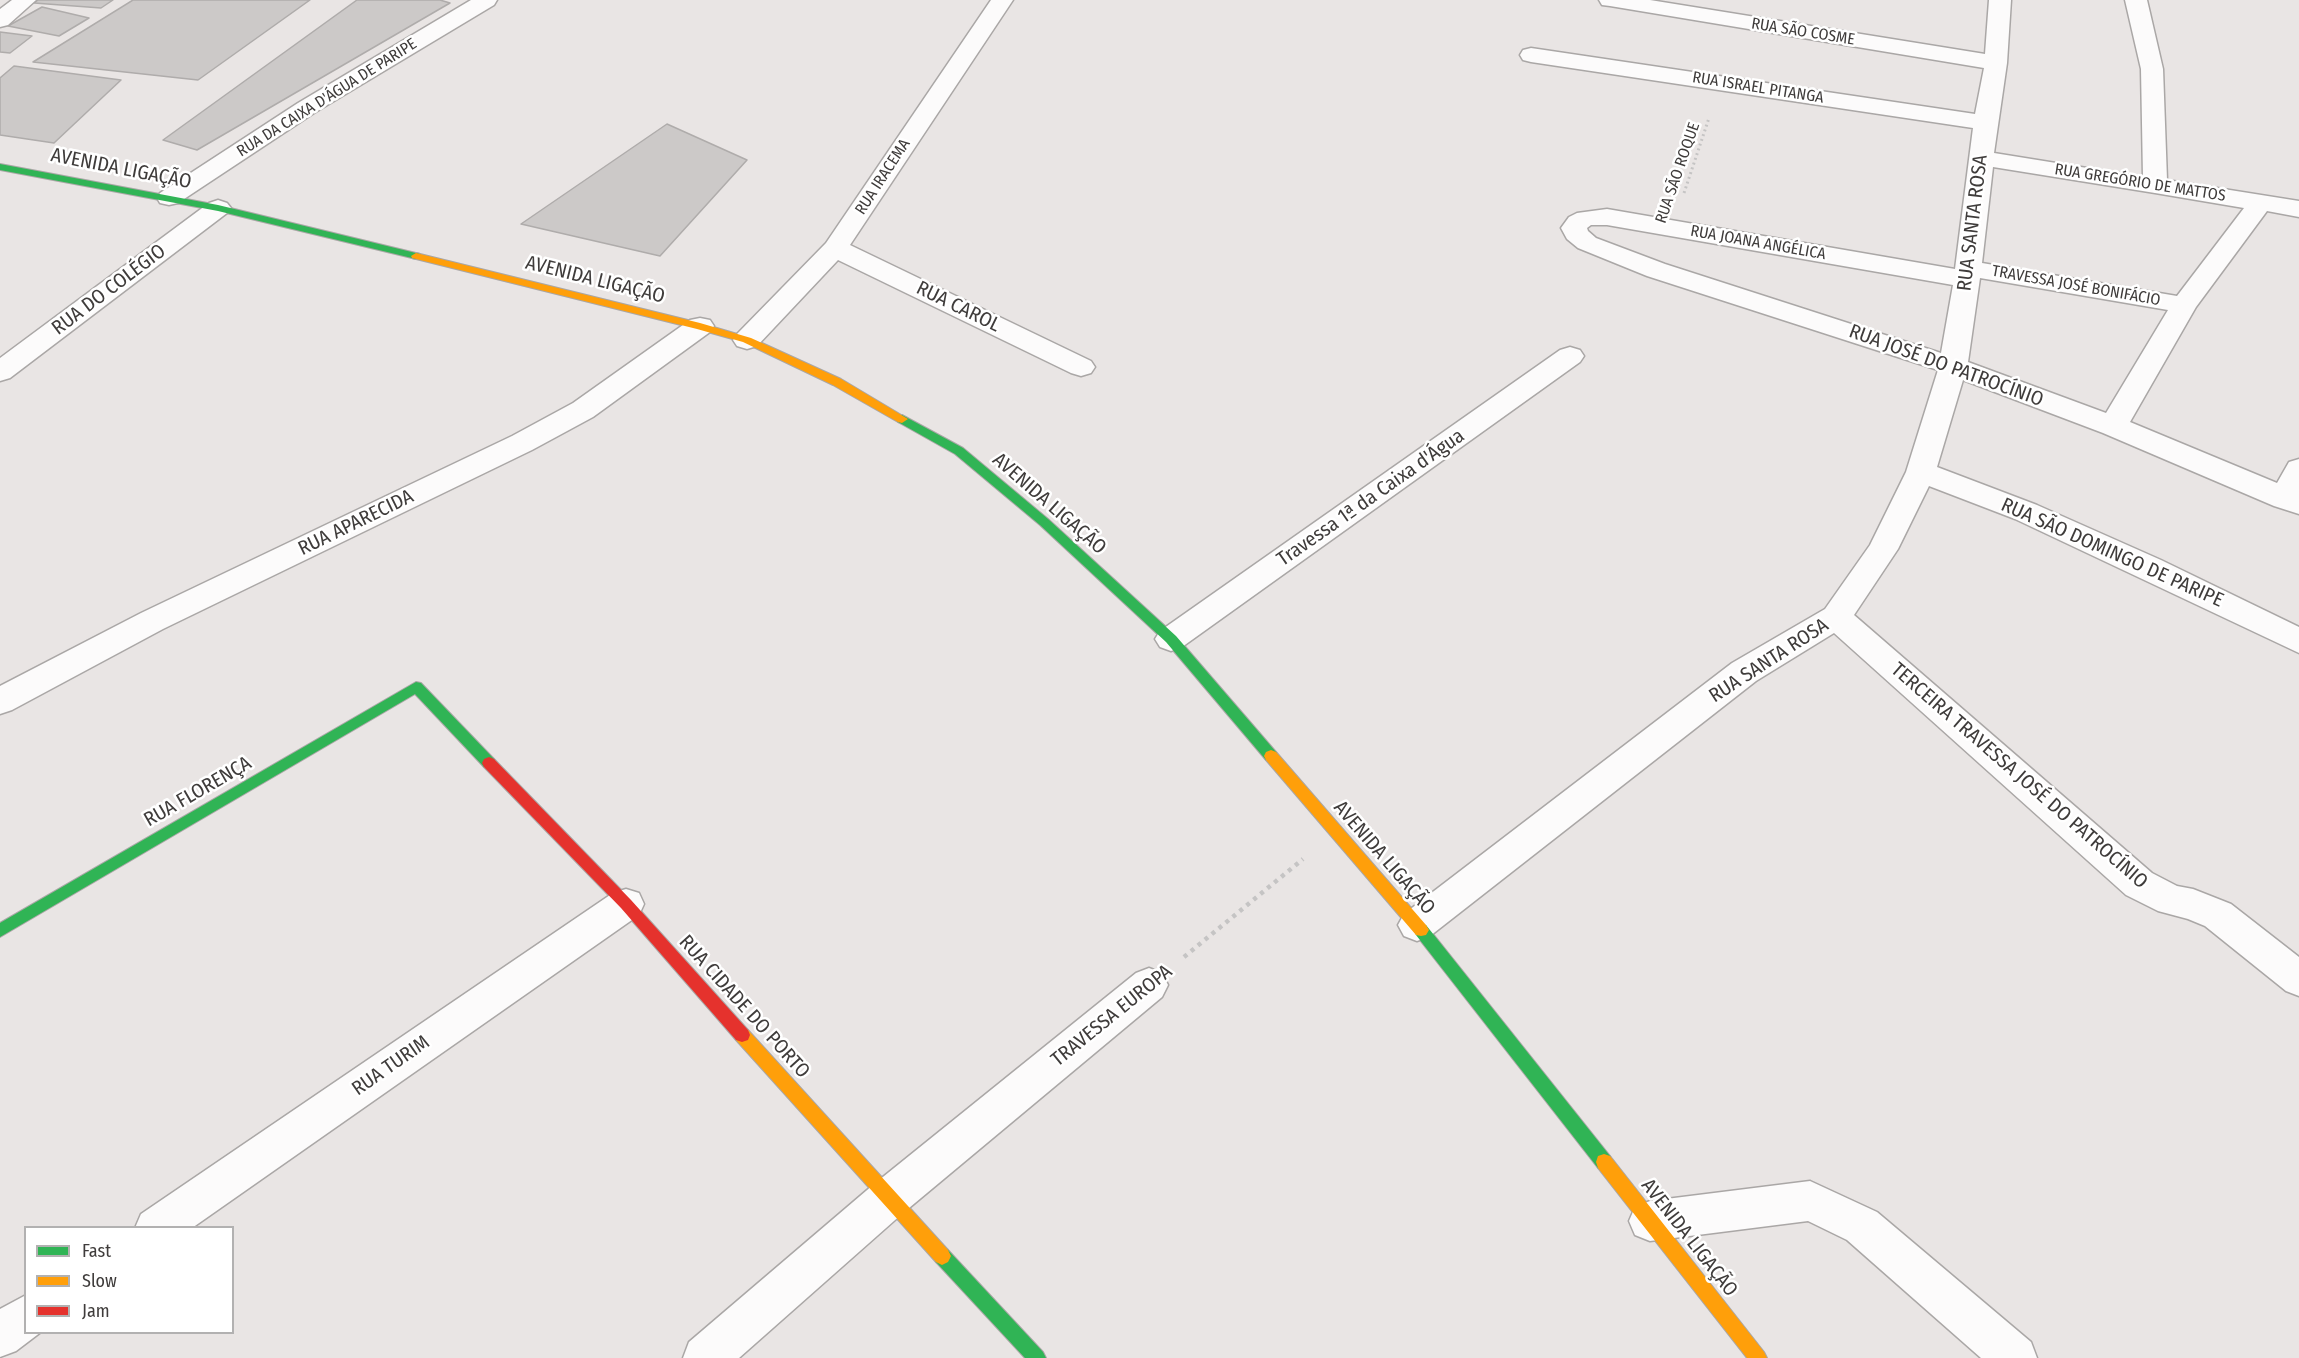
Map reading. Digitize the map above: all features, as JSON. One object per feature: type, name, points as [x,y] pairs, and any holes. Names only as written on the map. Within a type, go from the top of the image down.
[{"type":"main road","name":"AVENIDA LIGAÇÃO","points":[[0,167],[218,208],[700,326],[747,340],[837,382],[959,451],[1044,522],[1172,639],[1417,925],[1758,1358]]},
{"type":"main road","name":"RUA CIDADE DO PORTO","points":[[416,687],[626,904],[888,1199],[1037,1358]]},
{"type":"main road","name":"RUA FLORENÇA","points":[[0,931],[416,687]]},
{"type":"street","points":[[0,20],[25,0]]},
{"type":"street","name":"RUA DA CAIXA D'ÁGUA DE PARIPE","points":[[169,198],[306,108],[486,0]]},
{"type":"street","name":"RUA IRACEMA","points":[[747,340],[835,248],[1002,0]]},
{"type":"street","name":"RUA SÃO COSME","points":[[1610,0],[1996,63]]},
{"type":"street","name":"RUA SANTA ROSA","points":[[1417,925],[1744,672],[1836,617],[1883,549],[1922,472],[1953,366],[1973,238],[1985,123],[1996,63],[2000,0]]},
{"type":"street","points":[[2136,0],[2152,69],[2155,186]]},
{"type":"street","name":"RUA ISRAEL PITANGA","points":[[1531,55],[1985,123]]},
{"type":"street","name":"RUA GREGÓRIO DE MATTOS","points":[[1981,158],[2299,209]]},
{"type":"street","points":[[2113,426],[2184,304],[2260,203]]},
{"type":"street","name":"RUA DO COLÉGIO","points":[[0,372],[218,208]]},
{"type":"street","name":"RUA JOANA ANGÉLICA","points":[[1587,243],[1576,234],[1574,228],[1578,222],[1586,218],[1607,217],[1967,273]]},
{"type":"street","name":"RUA JOSÉ DO PATROCÍNIO","points":[[1587,243],[1656,270],[1953,366],[2113,426],[2292,502]]},
{"type":"street","name":"RUA CAROL","points":[[835,248],[1082,367]]},
{"type":"street","name":"TRAVESSA JOSÉ BONIFÁCIO","points":[[1967,273],[2184,304]]},
{"type":"street","name":"RUA APARECIDA","points":[[0,701],[152,621],[522,443],[583,410],[700,326]]},
{"type":"street","name":"Travessa 1ª da Caixa d'Água","points":[[1172,639],[1570,356]]},
{"type":"street","points":[[2292,502],[2299,469]]},
{"type":"street","name":"RUA SÃO DOMINGO DE PARIPE","points":[[1922,472],[2026,512],[2150,568],[2299,641]]},
{"type":"street","name":"TERCEIRA TRAVESSA JOSÉ DO PATROCÍNIO","points":[[1836,617],[2139,884],[2171,900],[2206,908],[2299,979]]},
{"type":"street","name":"RUA TURIM","points":[[157,1226],[626,904]]},
{"type":"street","name":"TRAVESSA EUROPA","points":[[705,1358],[888,1199],[1149,986]]},
{"type":"street","points":[[1650,1221],[1810,1201],[1862,1226],[2015,1358]]},
{"type":"street","points":[[0,1335],[24,1318]]},
{"type":"path","name":"RUA SÃO ROQUE","points":[[1672,228],[1721,83]]},
{"type":"path","name":"TRAVESSA EUROPA","points":[[1149,986],[1336,832]]},
{"type":"building","points":[[38,0],[113,0],[101,8],[34,3]]},
{"type":"building","points":[[133,0],[310,0],[198,80],[33,62]]},
{"type":"building","points":[[357,0],[440,0],[450,3],[197,150],[163,140]]},
{"type":"building","points":[[42,7],[89,18],[59,36],[8,26]]},
{"type":"building","points":[[0,32],[32,36],[10,53],[0,52]]},
{"type":"building","points":[[14,66],[121,80],[54,143],[0,135],[0,78]]},
{"type":"building","points":[[667,124],[747,160],[660,256],[521,224]]},
{"type":"traffic: fast","points":[[0,167],[218,208],[416,256]]},
{"type":"traffic: fast","points":[[902,419],[959,451],[1044,522],[1171,639],[1271,756]]},
{"type":"traffic: fast","points":[[0,931],[416,687],[489,763]]},
{"type":"traffic: fast","points":[[1421,930],[1604,1162]]},
{"type":"traffic: fast","points":[[942,1256],[1037,1358]]},
{"type":"traffic: slow","points":[[416,256],[700,326],[747,340],[837,382],[902,419]]},
{"type":"traffic: slow","points":[[1271,756],[1421,930]]},
{"type":"traffic: slow","points":[[742,1035],[942,1256]]},
{"type":"traffic: slow","points":[[1604,1162],[1758,1358]]},
{"type":"traffic: jam","points":[[489,763],[626,904],[742,1035]]}]
